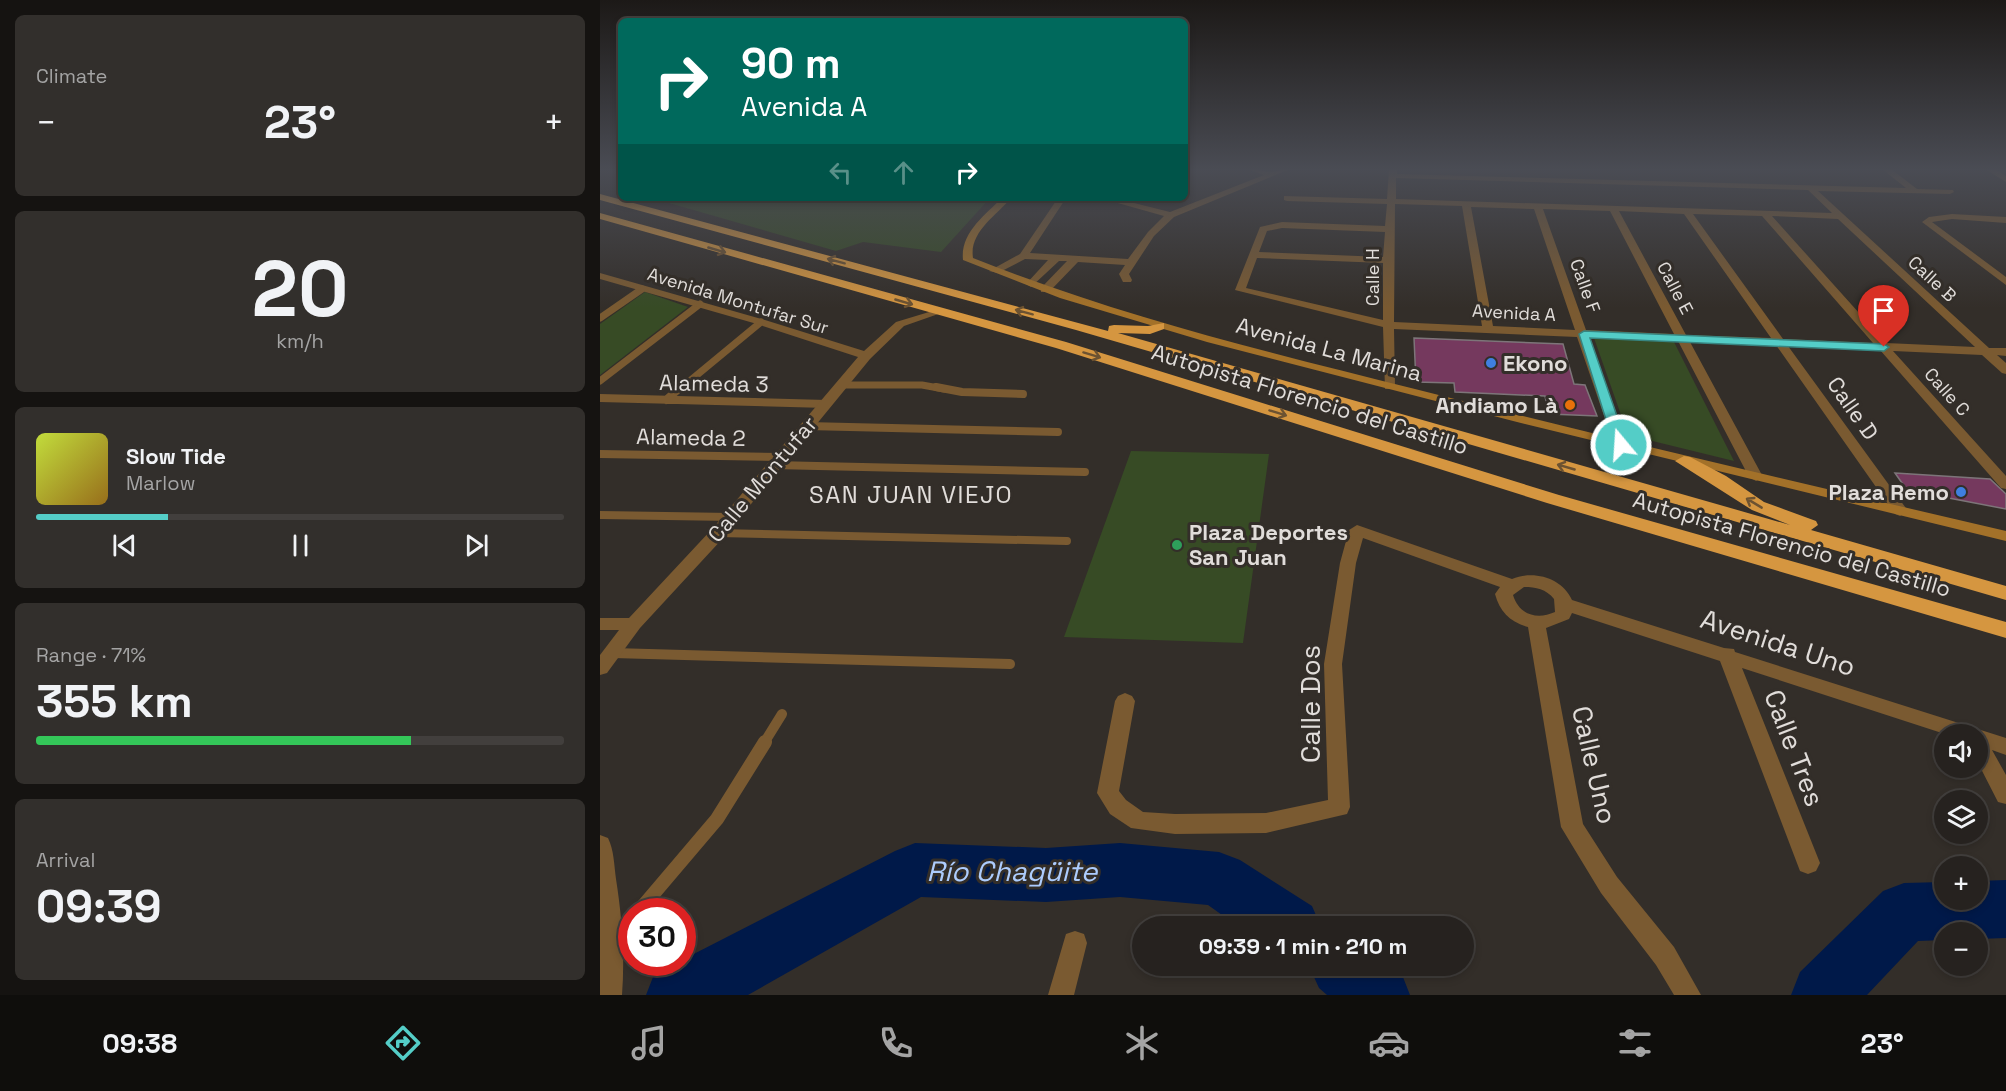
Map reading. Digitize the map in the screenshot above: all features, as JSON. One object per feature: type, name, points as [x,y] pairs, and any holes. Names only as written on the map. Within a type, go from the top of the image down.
[{"type":"highway","name":"Autopista Florencio del Castillo","points":[[668,215],[1081,327],[2006,593]]},
{"type":"highway","name":"Autopista Florencio del Castillo","points":[[600,216],[1061,345],[1553,498],[2006,630]]},
{"type":"highway","points":[[1081,327],[1150,330],[1159,326]]},
{"type":"highway","points":[[1684,461],[1720,480],[1758,506],[1794,520],[1913,557],[2006,593]]},
{"type":"street","name":"Avenida La Marina","points":[[991,215],[970,239],[965,251],[968,260],[1045,290],[1159,326],[1389,386],[1684,461],[2006,536]]},
{"type":"street","points":[[994,271],[1023,256],[1050,215]]},
{"type":"street","points":[[1127,280],[1124,274],[1131,262],[1161,222],[1170,215]]},
{"type":"street","name":"Calle H","points":[[1389,386],[1388,260],[1391,215]]},
{"type":"street","points":[[1468,215],[1488,330]]},
{"type":"street","name":"Calle F","points":[[1541,215],[1621,445]]},
{"type":"street","name":"Calle E","points":[[1617,215],[1756,477]]},
{"type":"street","name":"Calle D","points":[[1690,215],[1782,342],[1900,511]]},
{"type":"street","name":"Calle C","points":[[1766,215],[2006,485]]},
{"type":"street","points":[[1798,215],[1839,216]]},
{"type":"street","name":"Calle B","points":[[1839,216],[2006,370]]},
{"type":"street","points":[[2006,226],[2001,220],[1942,217],[1930,218],[1926,222],[2006,282]]},
{"type":"street","points":[[1388,260],[1253,255],[1263,229],[1270,226],[1390,229]]},
{"type":"street","name":"Avenida A","points":[[1253,255],[1240,290],[1389,325],[2006,352]]},
{"type":"street","points":[[1023,256],[1131,262]]},
{"type":"street","points":[[1031,284],[1056,258]]},
{"type":"street","points":[[1045,290],[1075,259]]},
{"type":"street","name":"Avenida Montufar Sur","points":[[600,276],[760,322],[866,356]]},
{"type":"street","name":"Calle Montufar","points":[[600,668],[634,624],[718,533],[866,356],[900,324],[939,312]]},
{"type":"street","name":"Calle Dos","points":[[1125,701],[1108,793],[1118,807],[1139,821],[1266,823],[1339,807],[1333,664],[1348,563],[1357,530],[1512,585]]},
{"type":"street","points":[[1533,581],[1545,584],[1563,596],[1566,604],[1563,615],[1552,622],[1536,623],[1517,618],[1506,606],[1504,594],[1512,585],[1533,581]]},
{"type":"street","name":"Avenida Uno","points":[[1566,604],[1939,724]]},
{"type":"street","name":"Calle Uno","points":[[1536,623],[1572,827],[1609,885],[1665,956],[1688,995]]},
{"type":"street","points":[[600,624],[634,624]]},
{"type":"street","name":"Calle Tres","points":[[1727,654],[1808,863]]},
{"type":"street","name":"Avenida Uno","points":[[1988,741],[2006,747]]},
{"type":"street","points":[[1988,762],[2006,795]]},
{"type":"street","points":[[600,845],[610,942],[609,995]]},
{"type":"street","points":[[1061,995],[1075,943]]},
{"type":"lane","points":[[600,318],[642,289]]},
{"type":"lane","points":[[600,381],[700,304]]},
{"type":"lane","points":[[666,400],[760,322]]},
{"type":"lane","points":[[844,385],[922,385],[962,392],[1023,394]]},
{"type":"lane","name":"Alameda 3","points":[[600,398],[827,404]]},
{"type":"lane","points":[[807,426],[1058,432]]},
{"type":"lane","name":"Alameda 2","points":[[600,454],[1085,472]]},
{"type":"lane","points":[[600,515],[732,516]]},
{"type":"lane","points":[[718,533],[1067,541]]},
{"type":"lane","points":[[613,653],[1010,664]]},
{"type":"lane","points":[[650,898],[717,819],[782,714]]},
{"type":"lane","points":[[610,942],[618,934]]},
{"type":"green space","points":[[712,215],[974,215],[941,252],[863,242],[836,251]]},
{"type":"green space","points":[[645,292],[688,307],[600,375],[600,324]]},
{"type":"green space","points":[[1594,338],[1674,342],[1734,461],[1628,435]]},
{"type":"green space","name":"Plaza Deportes San Juan","points":[[1131,451],[1269,454],[1243,643],[1064,637]]},
{"type":"building","name":"Ekono","points":[[1414,338],[1563,344],[1574,384],[1585,385],[1597,416],[1549,414],[1545,396],[1455,392],[1454,383],[1416,382]]},
{"type":"building","name":"Plaza Remo","points":[[1895,473],[1990,479],[2006,494],[2006,509],[1907,490]]},
{"type":"waterway","name":"Río Chagüite","points":[[678,995],[714,979],[915,870],[1046,875],[1120,870],[1219,879],[1274,916]]},
{"type":"waterway","name":"Río Chagüite","points":[[1823,995],[1904,912],[2006,909]]},
{"type":"waterway","name":"Río Chagüite","points":[[1354,976],[1378,995]]},
{"type":"place","name":"Ekono","points":[[1491,363]]},
{"type":"place","name":"Andiamo Là","points":[[1570,405]]},
{"type":"place","name":"Plaza Remo","points":[[1961,492]]},
{"type":"place","name":"Plaza Deportes San Juan","points":[[1177,545]]},
{"type":"district","name":"SAN JUAN VIEJO","points":[[911,495]]},
{"type":"route","points":[[1621,445],[1584,334],[1884,347]]}]
